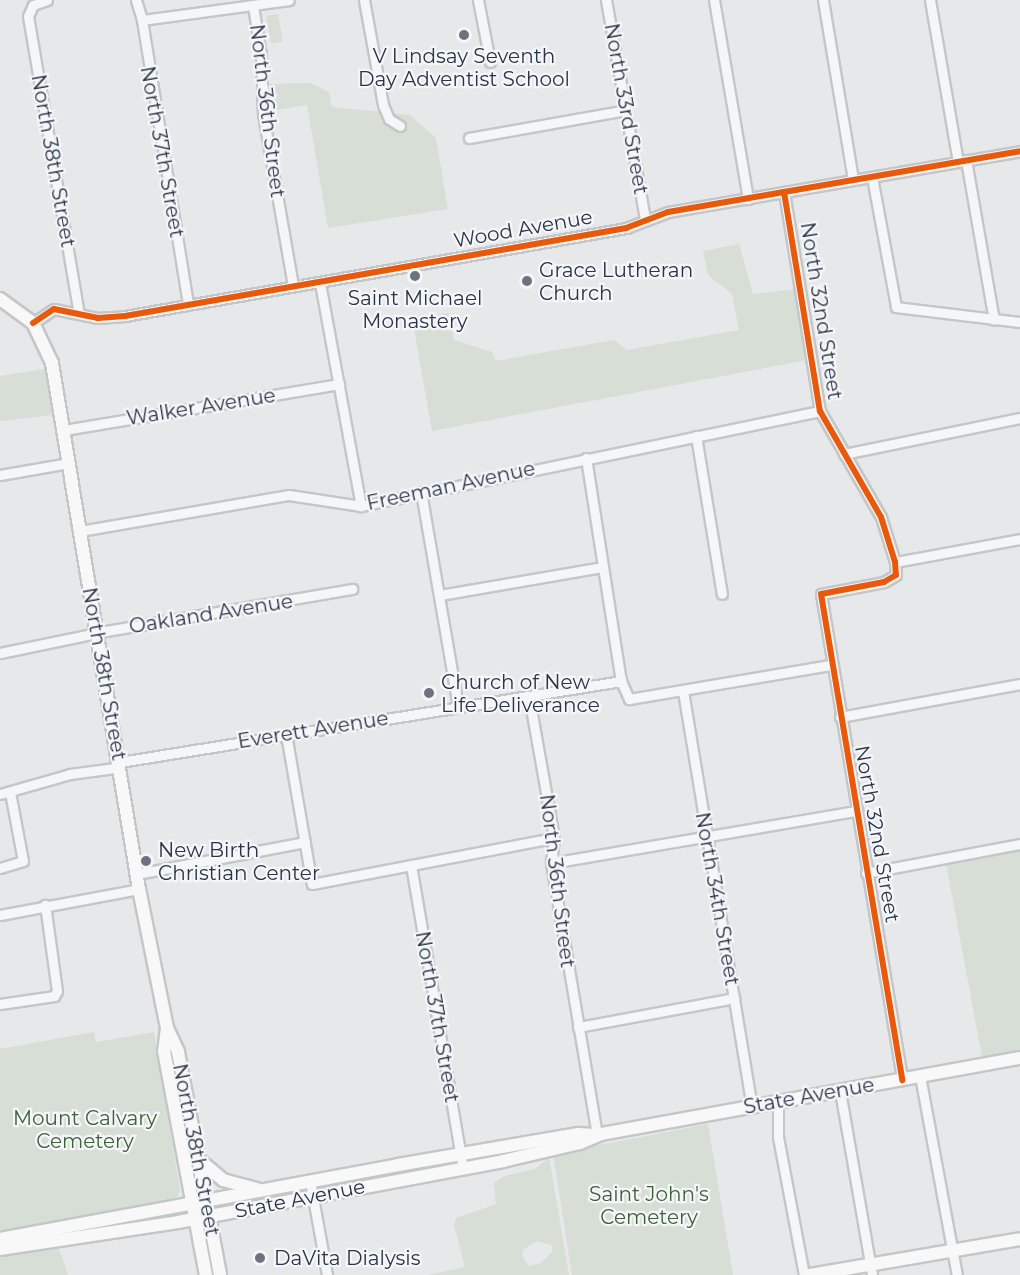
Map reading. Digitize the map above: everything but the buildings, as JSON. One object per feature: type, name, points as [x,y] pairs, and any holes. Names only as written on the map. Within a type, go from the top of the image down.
[{"type":"main road","points":[[0,299],[33,323]]},
{"type":"main road","name":"North 38th Street","points":[[33,323],[52,363],[120,762],[139,889],[167,1028],[178,1052],[196,1157],[199,1204]]},
{"type":"main road","name":"North 38th Street","points":[[167,1028],[164,1051],[202,1218],[220,1275]]},
{"type":"main road","name":"State Avenue","points":[[0,1239],[461,1154],[578,1134],[597,1135],[1020,1058]]},
{"type":"main road","name":"State Avenue","points":[[0,1249],[202,1218],[464,1168],[580,1143],[597,1135]]},
{"type":"main road","points":[[196,1157],[223,1179],[264,1190]]},
{"type":"main road","name":"North 38th Street","points":[[202,1218],[206,1275]]},
{"type":"main road","points":[[810,1275],[871,1270],[953,1251],[1020,1239]]},
{"type":"street","name":"North 38th Street","points":[[47,0],[31,8],[28,15],[79,314]]},
{"type":"street","name":"North 37th Street","points":[[136,0],[142,20],[188,304]]},
{"type":"street","points":[[142,20],[289,0]]},
{"type":"street","points":[[364,0],[383,105],[389,119],[400,126]]},
{"type":"street","points":[[478,0],[490,62]]},
{"type":"street","name":"North 33rd Street","points":[[606,0],[645,219]]},
{"type":"street","points":[[714,0],[748,199]]},
{"type":"street","points":[[823,0],[853,180]]},
{"type":"street","points":[[930,0],[994,320]]},
{"type":"street","name":"North 36th Street","points":[[253,6],[261,55],[263,114],[293,286]]},
{"type":"street","points":[[469,138],[626,110]]},
{"type":"street","name":"Wood Avenue","points":[[33,323],[54,309],[113,318],[626,228],[645,219],[1020,151]]},
{"type":"street","points":[[872,177],[899,310],[1020,322]]},
{"type":"street","name":"North 32nd Street","points":[[784,192],[820,411],[881,517],[895,562],[896,575],[884,582],[821,594],[830,665],[902,1080]]},
{"type":"street","points":[[320,283],[361,506]]},
{"type":"street","name":"Walker Avenue","points":[[64,430],[339,384]]},
{"type":"street","name":"Freeman Avenue","points":[[80,531],[289,495],[361,506],[820,411]]},
{"type":"street","points":[[844,453],[1020,418]]},
{"type":"street","points":[[696,436],[722,594]]},
{"type":"street","points":[[586,458],[621,681],[629,699],[830,665]]},
{"type":"street","points":[[0,475],[69,463]]},
{"type":"street","points":[[421,492],[458,706]]},
{"type":"street","points":[[895,562],[1020,539]]},
{"type":"street","points":[[440,595],[602,567]]},
{"type":"street","name":"Oakland Avenue","points":[[0,653],[97,633],[352,589]]},
{"type":"street","name":"Everett Avenue","points":[[0,794],[70,774],[115,768],[120,762],[621,681]]},
{"type":"street","points":[[840,717],[1020,684]]},
{"type":"street","name":"North 34th Street","points":[[683,691],[752,1106]]},
{"type":"street","name":"North 36th Street","points":[[529,697],[554,838],[551,863],[597,1135]]},
{"type":"street","points":[[286,734],[312,884],[554,838]]},
{"type":"street","points":[[0,868],[23,861],[10,792]]},
{"type":"street","points":[[551,863],[706,838],[855,810]]},
{"type":"street","points":[[137,874],[305,842]]},
{"type":"street","points":[[867,873],[1020,844]]},
{"type":"street","name":"North 37th Street","points":[[411,865],[464,1168]]},
{"type":"street","points":[[0,915],[139,889]]},
{"type":"street","points":[[0,1004],[56,993],[45,905]]},
{"type":"street","points":[[578,1027],[734,998]]},
{"type":"street","points":[[920,1076],[957,1275]]},
{"type":"street","points":[[840,1090],[871,1270]]},
{"type":"street","points":[[778,1102],[778,1137],[804,1275]]},
{"type":"street","points":[[310,1181],[327,1275]]},
{"type":"green space","points":[[278,14],[283,42],[271,44],[266,16]]},
{"type":"green space","points":[[310,83],[329,92],[332,107],[410,115],[436,138],[448,209],[328,228],[307,105],[269,111],[269,84]]},
{"type":"green space","points":[[739,244],[753,294],[796,289],[807,360],[432,431],[412,318],[449,313],[454,340],[492,352],[496,361],[614,340],[627,350],[739,330],[732,294],[708,275],[703,251]]},
{"type":"green space","points":[[45,369],[54,415],[0,421],[0,376]]},
{"type":"green space","points":[[1020,849],[1020,1050],[982,1057],[946,863]]},
{"type":"green space","name":"Mount Calvary Cemetery","points":[[94,1032],[96,1042],[154,1032],[180,1190],[178,1196],[173,1201],[0,1231],[0,1049]]},
{"type":"green space","name":"Saint John's Cemetery","points":[[708,1124],[733,1275],[572,1275],[553,1154]]},
{"type":"green space","points":[[549,1157],[569,1275],[428,1275],[465,1267],[454,1225],[456,1218],[496,1204],[494,1183],[504,1176],[535,1169]],"holes":[[[537,1241],[551,1245],[553,1251],[541,1263],[529,1266],[522,1256],[524,1249]]]},
{"type":"green space","points":[[58,1246],[68,1275],[0,1275],[0,1255]]},
{"type":"cycle path","points":[[33,323],[54,309],[98,318],[125,316],[626,228],[668,212],[1020,151]]},
{"type":"cycle path","points":[[784,192],[820,411],[881,517],[895,562],[896,575],[884,582],[821,594],[902,1080]]},
{"type":"place","name":"V Lindsay Seventh Day Adventist School","points":[[464,35]]},
{"type":"place","name":"Saint Michael Monastery","points":[[415,276]]},
{"type":"place","name":"Grace Lutheran Church","points":[[527,281]]},
{"type":"place","name":"Church of New Life Deliverance","points":[[429,693]]},
{"type":"place","name":"New Birth Christian Center","points":[[146,861]]},
{"type":"place","name":"DaVita Dialysis","points":[[260,1258]]}]
